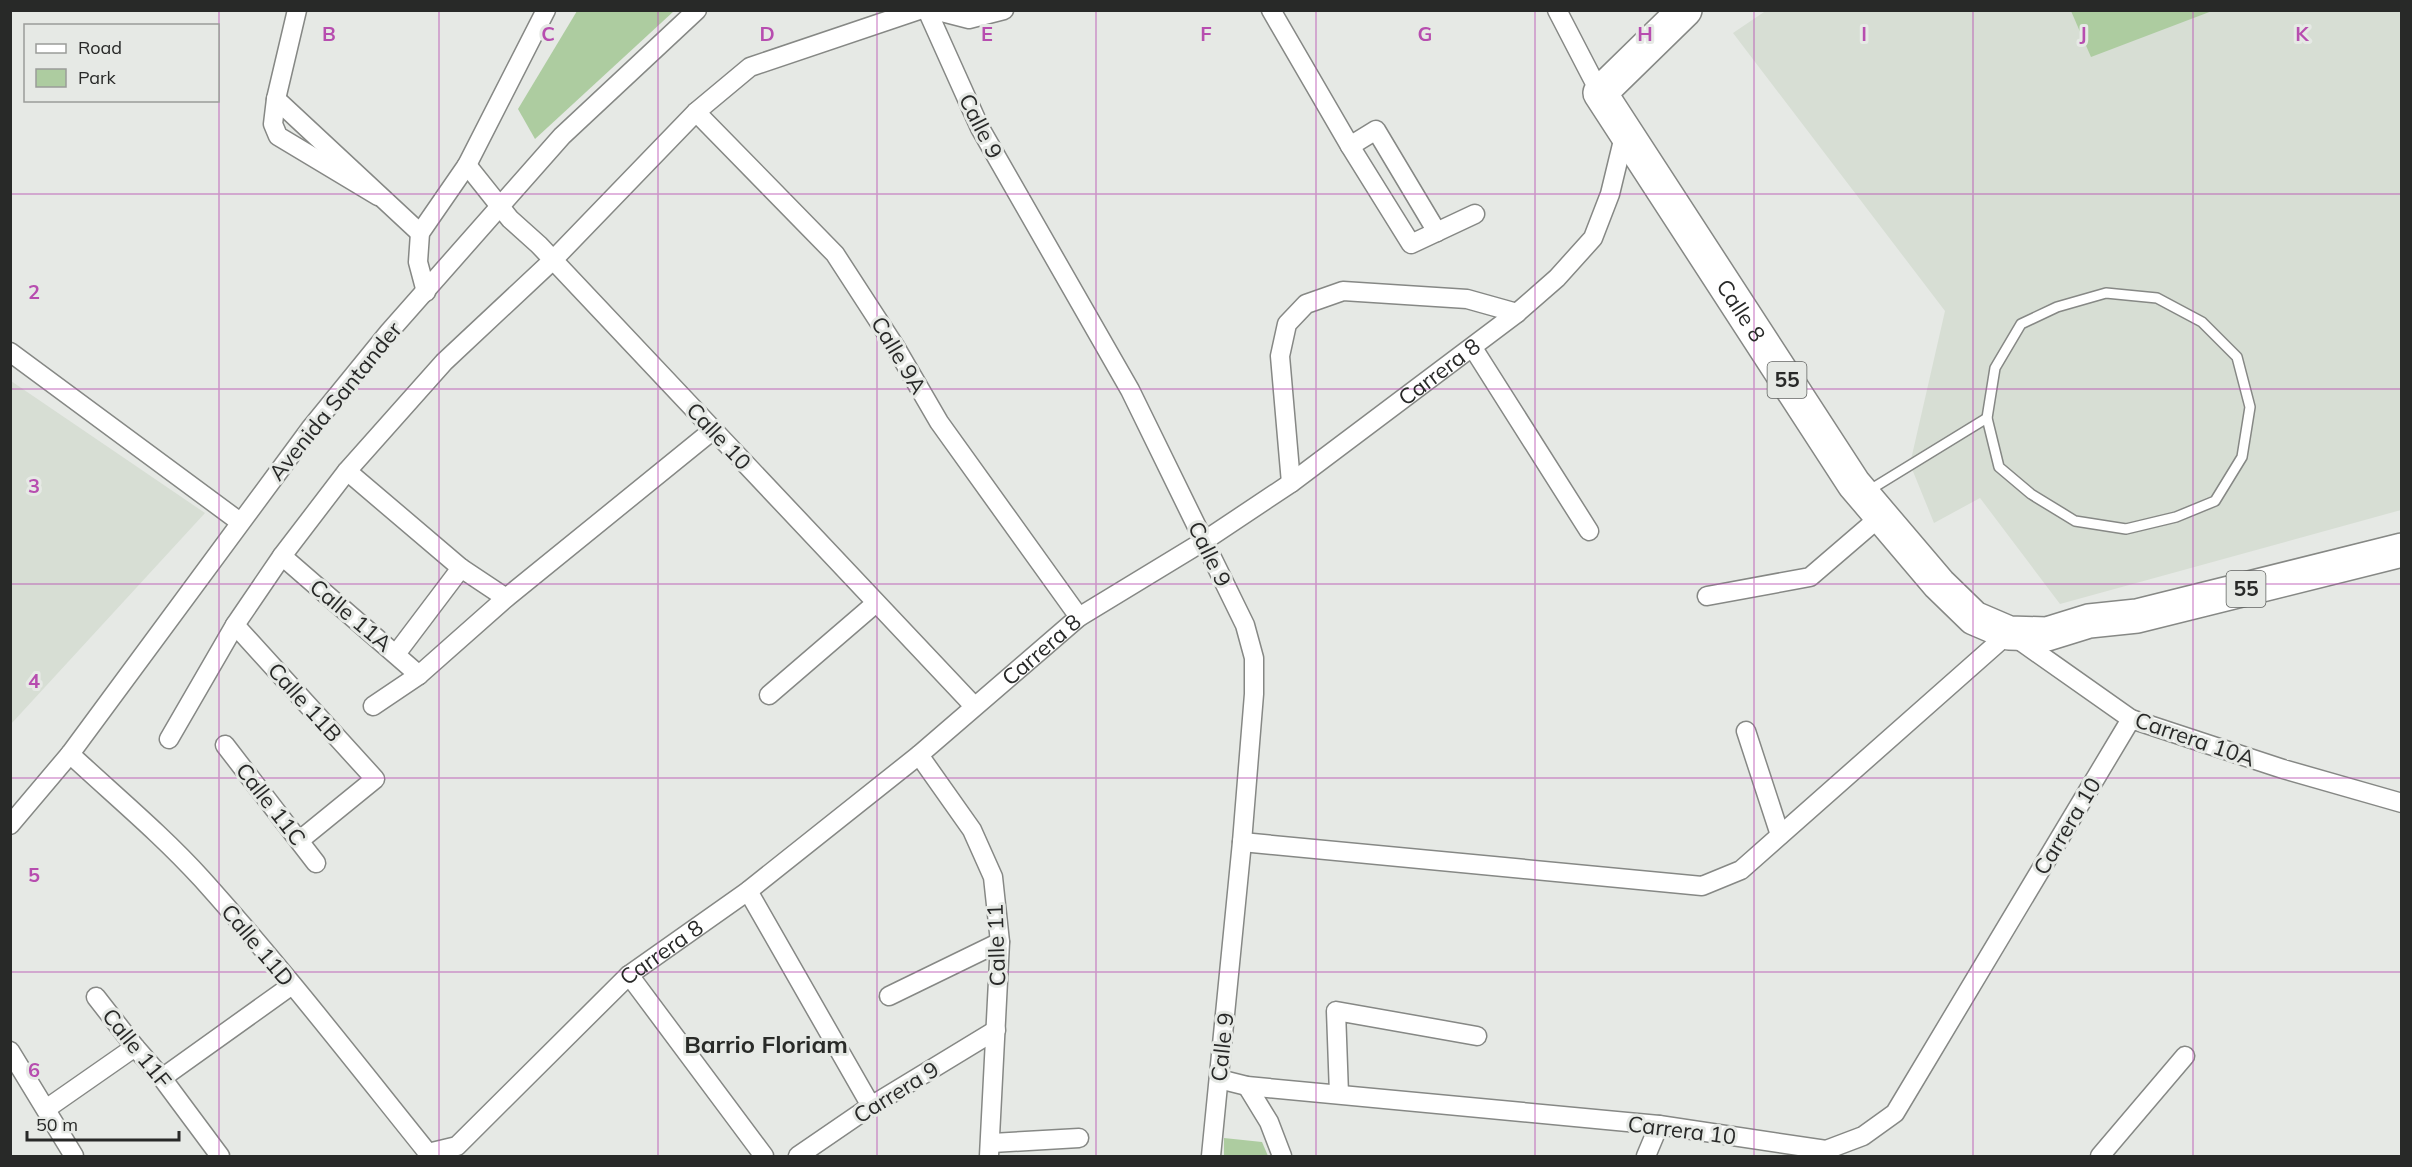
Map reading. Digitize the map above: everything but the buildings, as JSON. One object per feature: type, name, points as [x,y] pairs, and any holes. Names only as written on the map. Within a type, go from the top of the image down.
[{"type":"highway","points":[[1600,93],[1685,10]]},
{"type":"highway","name":"Calle 8","points":[[1600,93],[1854,484],[1940,584],[1974,618],[2009,633]]},
{"type":"highway","name":"55","points":[[2089,621],[2129,597],[2402,528]]},
{"type":"highway","name":"55","points":[[2009,633],[2047,634],[2089,621],[2137,616],[2402,550]]},
{"type":"street","points":[[297,10],[276,99],[273,124],[278,136],[378,196]]},
{"type":"street","points":[[426,292],[418,262],[420,233],[467,165],[546,10]]},
{"type":"street","name":"Avenida Santander","points":[[10,825],[70,754],[310,429],[389,332],[505,213],[562,136],[698,10]]},
{"type":"street","points":[[169,739],[235,625],[282,556],[346,471],[444,362],[554,260],[696,112],[750,67],[919,10]]},
{"type":"street","name":"Calle 9","points":[[927,10],[980,128],[1130,390],[1245,625],[1254,658],[1254,694],[1242,842],[1211,1156]]},
{"type":"street","points":[[934,10],[969,20],[1004,10]]},
{"type":"street","points":[[1271,10],[1350,146],[1411,244],[1475,214]]},
{"type":"street","name":"Calle 8","points":[[1557,10],[1600,93]]},
{"type":"street","points":[[276,99],[420,233]]},
{"type":"street","name":"Calle 9A","points":[[696,112],[835,254],[896,348],[939,422],[1078,617]]},
{"type":"street","points":[[1350,146],[1376,129],[1437,232]]},
{"type":"street","name":"Carrera 8","points":[[427,1155],[461,1151],[629,975],[748,891],[919,755],[1078,617],[1204,541],[1291,483],[1517,313],[1557,278],[1593,238],[1610,194],[1625,132]]},
{"type":"street","name":"Calle 10","points":[[467,165],[505,213],[554,260],[974,706]]},
{"type":"street","points":[[1291,483],[1280,356],[1287,324],[1306,304],[1343,291],[1467,299],[1517,313]]},
{"type":"street","points":[[1473,348],[1589,531]]},
{"type":"street","points":[[10,352],[240,522]]},
{"type":"street","points":[[374,706],[419,675],[506,598],[713,429]]},
{"type":"street","points":[[346,471],[461,568],[506,598]]},
{"type":"street","points":[[1707,596],[1810,577],[1872,505]]},
{"type":"street","name":"Calle 11A","points":[[282,556],[419,675]]},
{"type":"street","points":[[396,654],[461,568]]},
{"type":"street","points":[[770,695],[876,603]]},
{"type":"street","name":"Calle 11B","points":[[235,625],[375,779],[300,840]]},
{"type":"street","points":[[1242,842],[1702,886],[1741,870],[2009,633]]},
{"type":"street","name":"Carrera 10A","points":[[2009,633],[2131,719],[2283,769],[2402,803]]},
{"type":"street","name":"Carrera 10","points":[[1219,1078],[1247,1086],[1659,1125],[1759,1148],[1826,1150],[1863,1136],[1894,1113],[2131,719]]},
{"type":"street","points":[[1746,731],[1780,835]]},
{"type":"street","name":"Calle 11C","points":[[225,745],[316,863]]},
{"type":"street","name":"Calle 11D","points":[[70,754],[167,843],[202,879],[291,985],[427,1155]]},
{"type":"street","name":"Calle 11","points":[[919,755],[972,831],[993,877],[1000,942],[991,1150]]},
{"type":"street","points":[[748,891],[871,1106]]},
{"type":"street","points":[[889,996],[1000,942]]},
{"type":"street","points":[[629,975],[764,1156]]},
{"type":"street","points":[[162,1078],[291,985]]},
{"type":"street","name":"Calle 11F","points":[[96,997],[162,1078],[220,1156]]},
{"type":"street","points":[[1338,1094],[1336,1011],[1477,1036]]},
{"type":"street","name":"Carrera 9","points":[[798,1156],[871,1106],[996,1030]]},
{"type":"street","points":[[46,1109],[135,1047]]},
{"type":"street","points":[[10,1052],[74,1156]]},
{"type":"street","points":[[2100,1156],[2185,1056]]},
{"type":"street","points":[[1247,1086],[1269,1122],[1282,1156]]},
{"type":"street","points":[[1646,1156],[1659,1125]]},
{"type":"street","points":[[991,1150],[1079,1138]]},
{"type":"lane","points":[[1872,505],[1987,418],[1995,368],[2021,324],[2057,307],[2106,293],[2157,298],[2202,322],[2237,357],[2250,406],[2242,457],[2215,501],[2176,517],[2126,529],[2075,521],[2031,494],[1999,467],[1987,418]]},
{"type":"shaded area","points":[[1767,10],[2401,11],[2401,510],[2060,604],[1980,498],[1934,523],[1910,464],[1945,311],[1733,33]]},
{"type":"shaded area","points":[[11,381],[205,513],[11,724]]},
{"type":"green space","points":[[577,11],[674,11],[535,139],[518,109]]},
{"type":"green space","points":[[2071,11],[2212,11],[2091,57]]},
{"type":"green space","points":[[1224,1138],[1262,1142],[1268,1156],[1224,1156]]},
{"type":"district","name":"Barrio Floriam","points":[[766,1045]]}]
